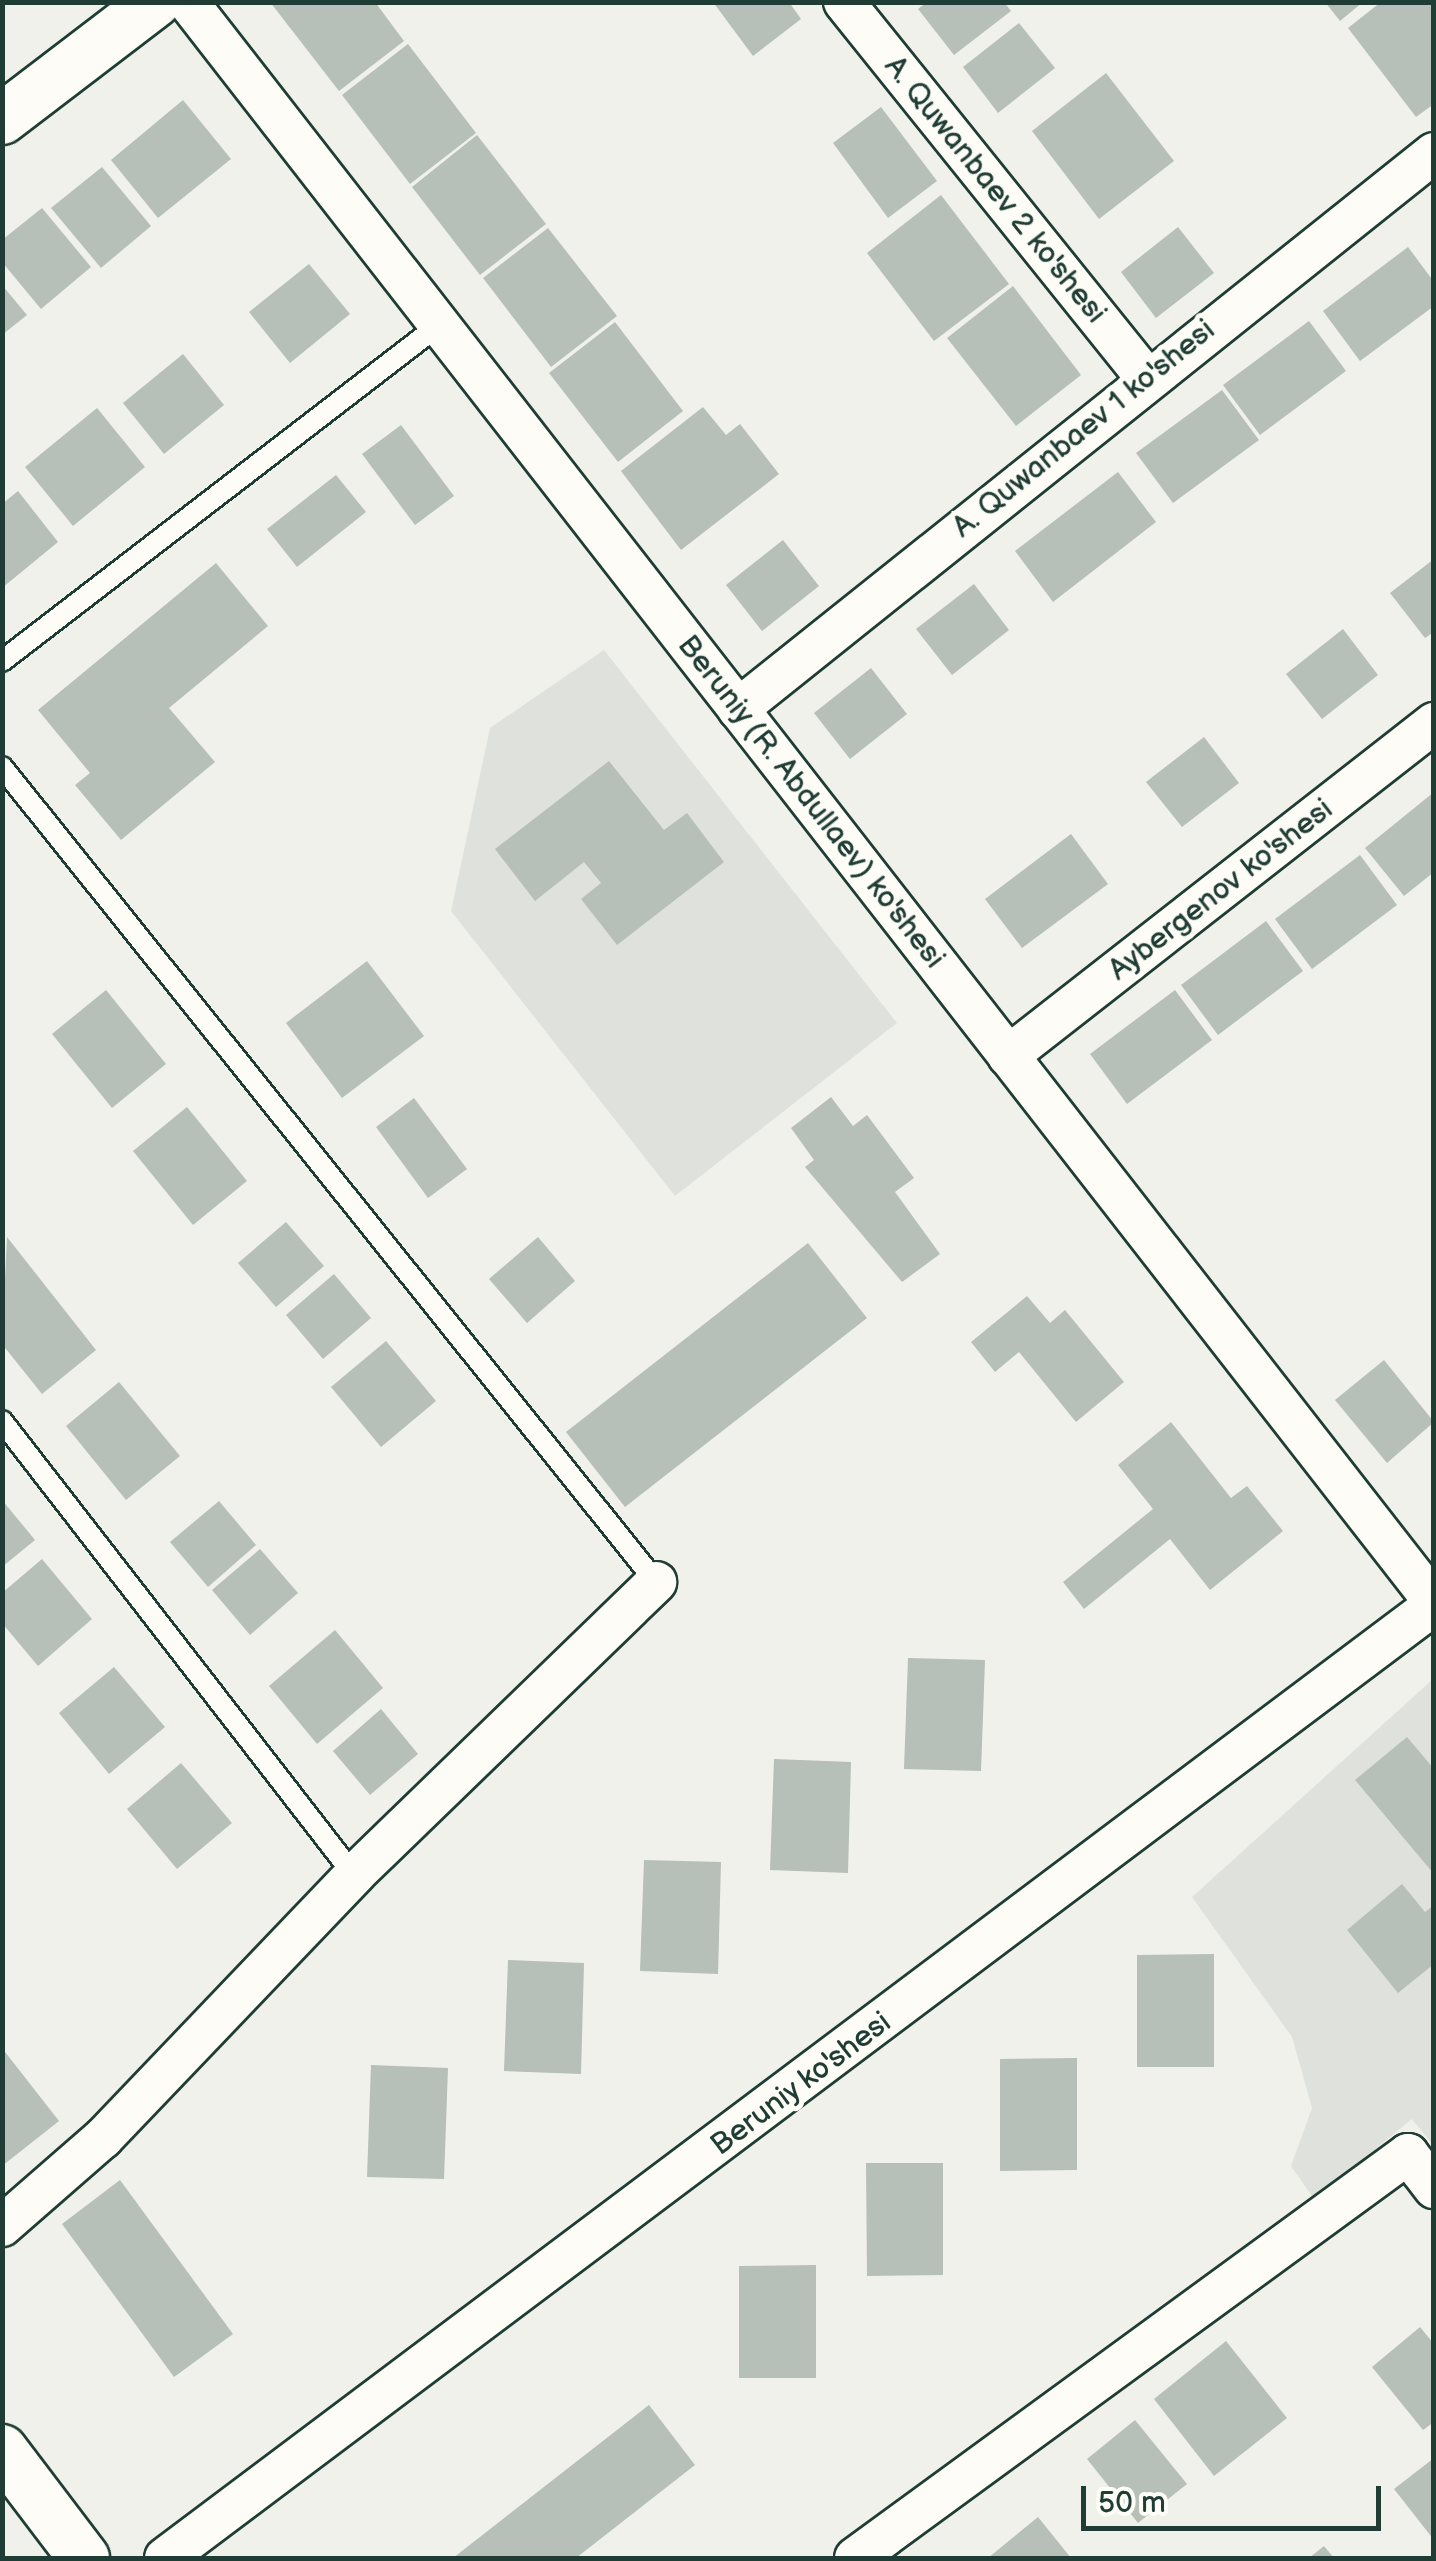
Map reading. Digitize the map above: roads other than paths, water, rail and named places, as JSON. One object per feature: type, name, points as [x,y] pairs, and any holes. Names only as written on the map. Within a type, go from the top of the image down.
[{"type":"street","points":[[2,119],[154,2]]},
{"type":"street","name":"Beruniy (R. Abdullaev) ko'shesi","points":[[188,2],[1434,1604]]},
{"type":"street","name":"A. Quwanbaev 2 ko'shesi","points":[[844,2],[1146,378]]},
{"type":"street","name":"A. Quwanbaev 1 ko'shesi","points":[[738,708],[1146,378],[1434,153]]},
{"type":"street","name":"Aybergenov ko'shesi","points":[[1008,1056],[1434,723]]},
{"type":"street","points":[[2,2226],[103,2138],[354,1876],[656,1582]]},
{"type":"street","name":"Beruniy ko'shesi","points":[[165,2558],[1434,1604]]},
{"type":"street","points":[[855,2558],[1408,2154],[1434,2188]]},
{"type":"street","points":[[2,2450],[84,2558]]},
{"type":"lane","points":[[2,661],[439,325]]},
{"type":"lane","points":[[2,767],[656,1582]]},
{"type":"lane","points":[[2,1421],[354,1876]]}]
